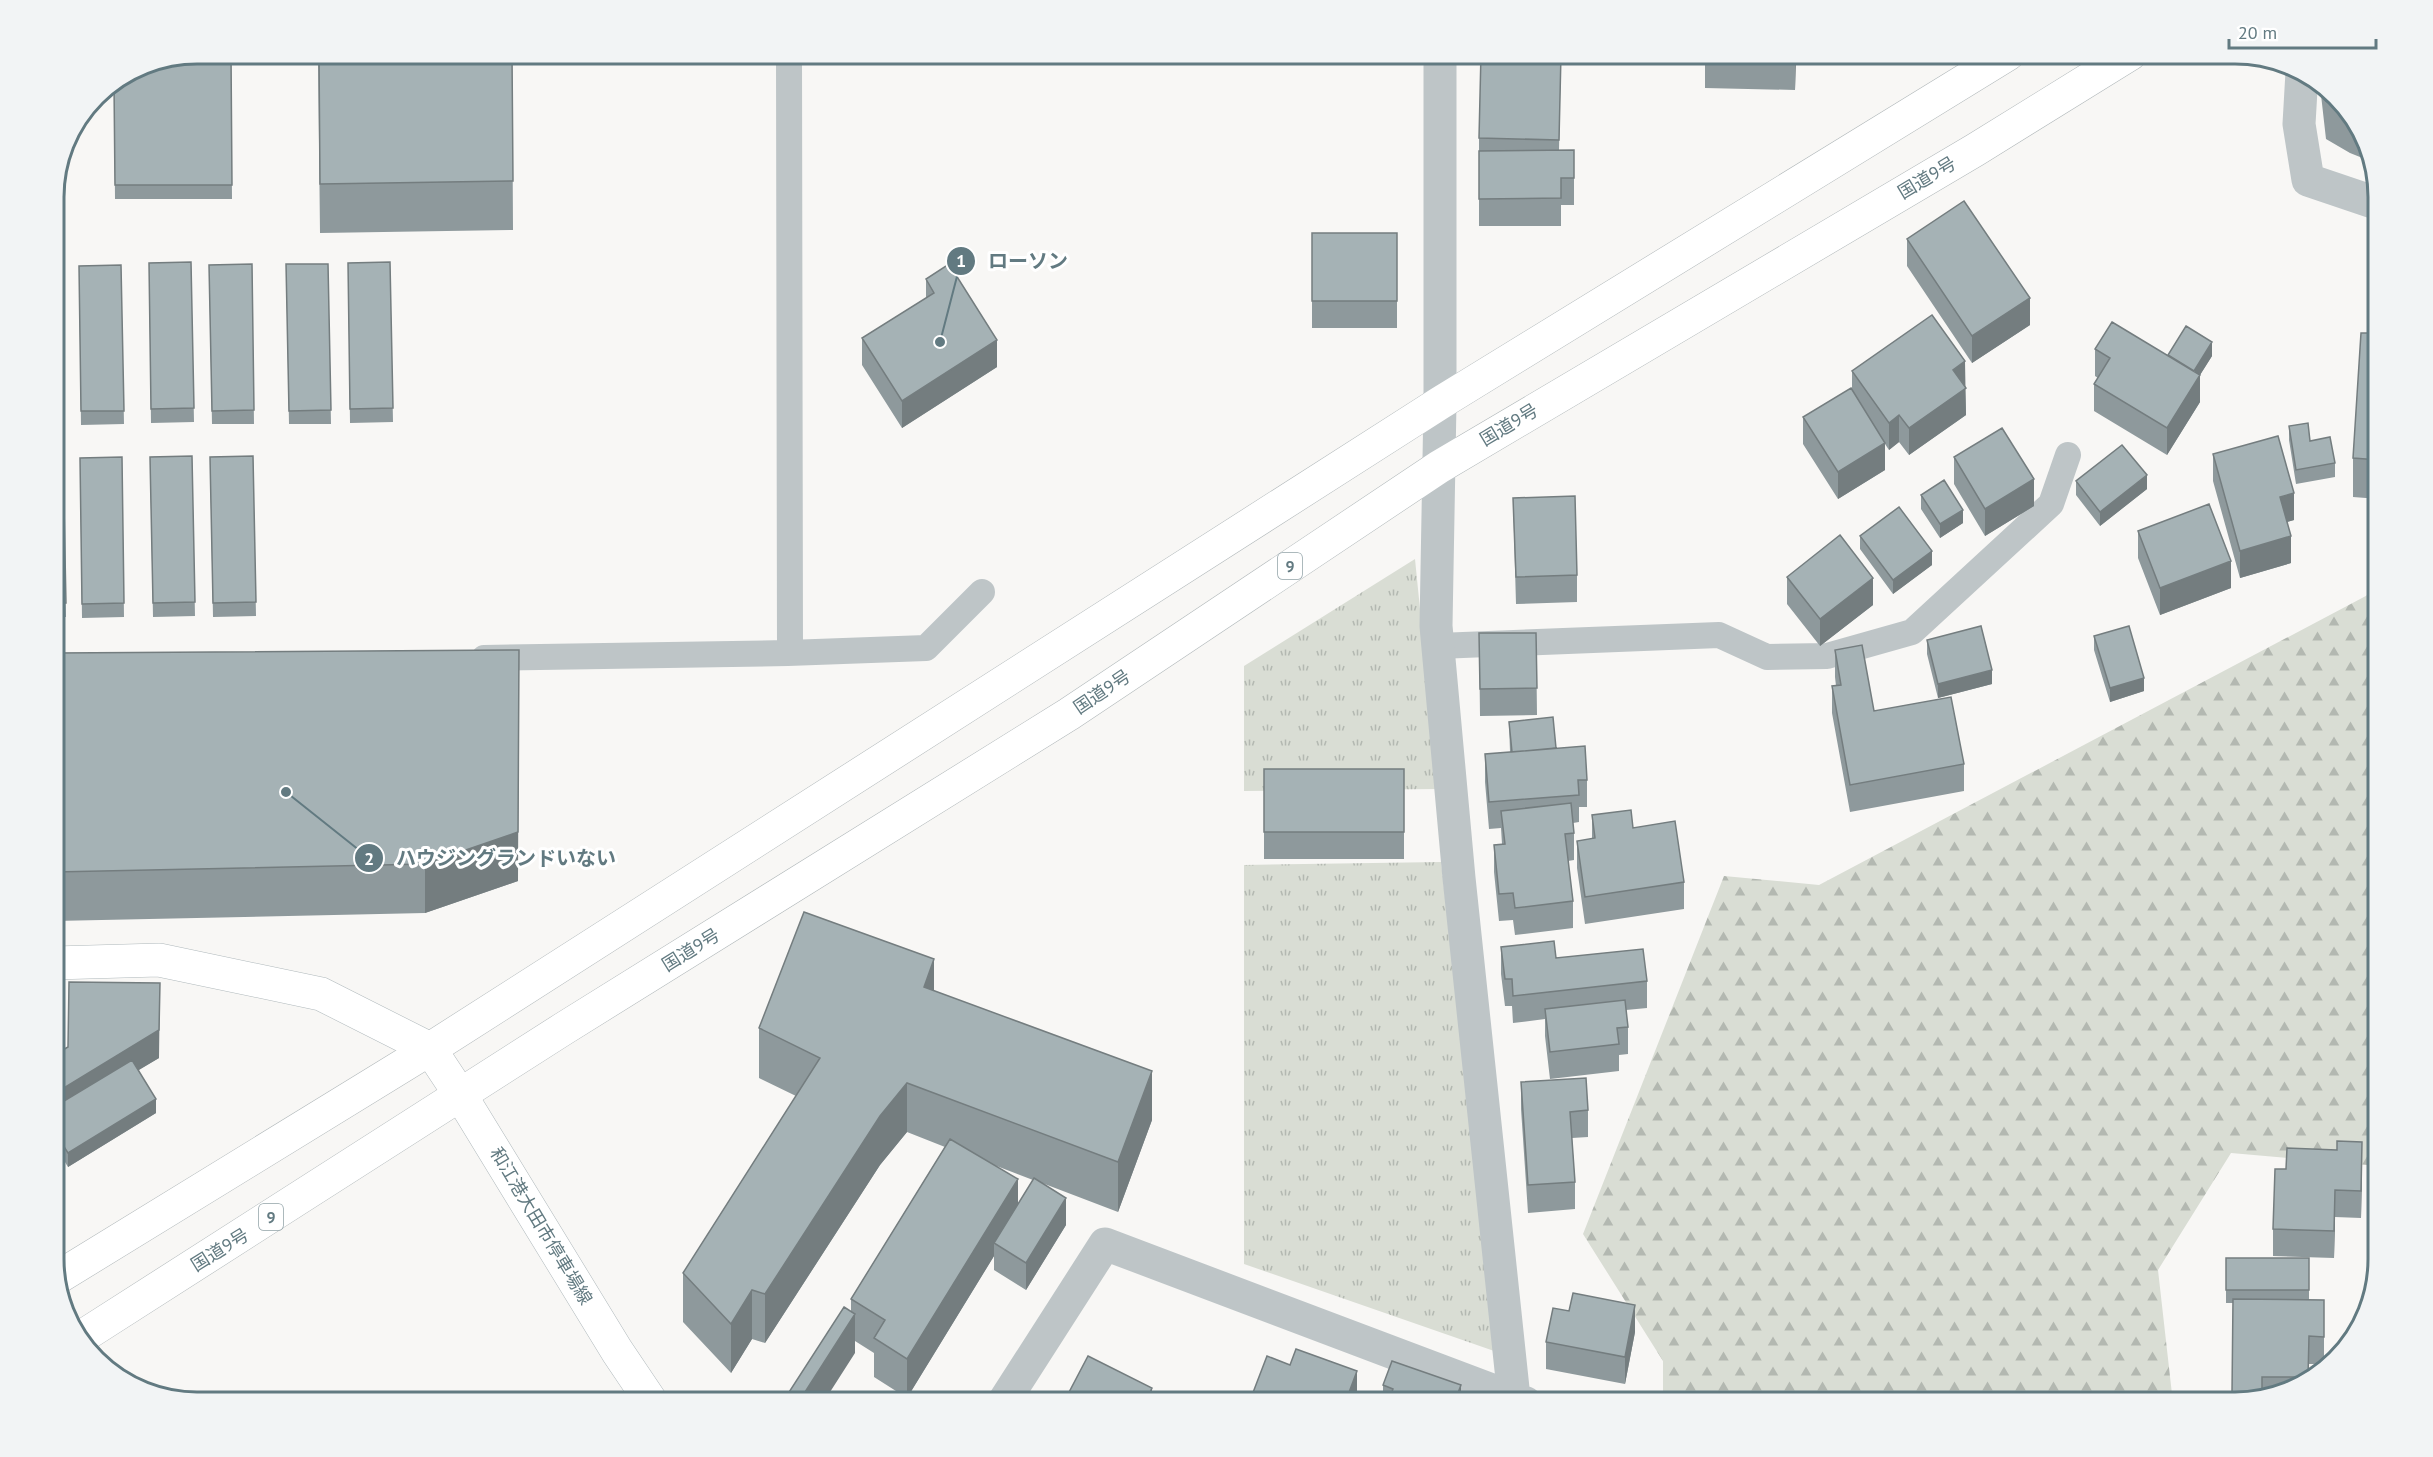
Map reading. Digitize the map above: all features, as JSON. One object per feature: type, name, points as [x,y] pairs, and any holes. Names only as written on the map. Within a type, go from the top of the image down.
[{"type":"main road","points":[[66,1273],[430,1048],[1440,403],[1990,65]]},
{"type":"main road","name":"国道9号","points":[[87,1333],[563,1029],[1069,714],[1439,467],[1975,150],[2112,65]]},
{"type":"main road","points":[[65,963],[159,960],[321,994],[430,1048]]},
{"type":"main road","name":"和江港大田市停車場線","points":[[430,1048],[645,1392]]},
{"type":"street","points":[[1440,65],[1440,403],[1436,626],[1458,867],[1519,1392]]},
{"type":"street","points":[[2301,82],[2299,124],[2308,180],[2368,200]]},
{"type":"street","points":[[1010,1392],[1105,1244],[1496,1392]]},
{"type":"lane","points":[[789,65],[790,652]]},
{"type":"lane","points":[[1438,646],[1719,635],[1767,657],[1827,656],[1912,632],[2051,504],[2068,455]]},
{"type":"lane","points":[[465,658],[926,648],[982,592]]},
{"type":"green space","points":[[1415,559],[1438,789],[1244,791],[1244,666]]},
{"type":"green space","points":[[2368,595],[2368,1165],[2231,1153],[2158,1270],[2172,1392],[1663,1392],[1663,1361],[1583,1234],[1724,876],[1819,885]]},
{"type":"green space","points":[[1441,862],[1497,1352],[1244,1264],[1244,865]]},
{"type":"building","points":[[231,65],[232,185],[115,185],[114,94],[139,78],[171,67]]},
{"type":"building","points":[[319,65],[512,65],[513,181],[320,184]]},
{"type":"building","points":[[1481,65],[1561,65],[1559,140],[1479,138]]},
{"type":"building","points":[[1574,150],[1574,178],[1561,178],[1561,198],[1479,199],[1479,151]]},
{"type":"building","points":[[1964,201],[2030,298],[1972,336],[1907,239]]},
{"type":"building","points":[[1312,233],[1397,233],[1397,301],[1312,301]]},
{"type":"building","points":[[191,262],[194,408],[151,409],[149,263]]},
{"type":"building","points":[[390,262],[393,408],[350,409],[348,263]]},
{"type":"building","points":[[252,264],[254,410],[212,411],[209,265]]},
{"type":"building","points":[[286,264],[328,264],[331,410],[289,411]]},
{"type":"building","points":[[949,264],[997,340],[902,401],[862,338],[934,293],[926,279]]},
{"type":"building","points":[[121,265],[124,411],[81,411],[79,266]]},
{"type":"building","points":[[1932,315],[1965,361],[1953,370],[1966,388],[1909,428],[1899,415],[1889,423],[1852,371]]},
{"type":"building","points":[[2112,322],[2200,375],[2167,428],[2094,384],[2110,358],[2095,349]]},
{"type":"building","points":[[2186,326],[2212,342],[2194,371],[2168,355]]},
{"type":"building","points":[[2361,333],[2368,333],[2368,459],[2353,458]]},
{"type":"building","points":[[1851,388],[1885,443],[1838,472],[1803,417]]},
{"type":"building","points":[[2308,423],[2310,441],[2330,437],[2335,463],[2296,470],[2289,426]]},
{"type":"building","points":[[2002,428],[2034,479],[1985,509],[1954,457]]},
{"type":"building","points":[[2278,436],[2294,493],[2280,497],[2291,536],[2240,551],[2213,454]]},
{"type":"building","points":[[2122,445],[2147,475],[2100,512],[2076,481]]},
{"type":"building","points":[[192,456],[195,602],[153,603],[150,457]]},
{"type":"building","points":[[253,456],[256,602],[213,603],[210,457]]},
{"type":"building","points":[[122,457],[124,603],[82,604],[80,458]]},
{"type":"building","points":[[1944,480],[1963,510],[1940,524],[1921,495]]},
{"type":"building","points":[[1575,496],[1577,575],[1516,577],[1513,498]]},
{"type":"building","points":[[2209,504],[2231,561],[2160,588],[2138,531]]},
{"type":"building","points":[[1899,507],[1932,551],[1893,580],[1860,536]]},
{"type":"building","points":[[1840,535],[1873,578],[1820,619],[1787,577]]},
{"type":"building","points":[[65,554],[66,603],[65,603]]},
{"type":"building","points":[[1981,626],[1992,670],[1938,684],[1927,640]]},
{"type":"building","points":[[2129,626],[2144,678],[2110,688],[2094,636]]},
{"type":"building","points":[[1479,633],[1536,633],[1537,688],[1480,689]]},
{"type":"building","points":[[1862,645],[1874,711],[1951,697],[1964,764],[1850,785],[1832,686],[1841,685],[1835,650]]},
{"type":"building","points":[[519,650],[518,832],[425,864],[65,872],[65,653]]},
{"type":"building","points":[[1553,717],[1556,748],[1512,752],[1509,722]]},
{"type":"building","points":[[1585,746],[1587,780],[1578,780],[1579,795],[1489,802],[1485,754]]},
{"type":"building","points":[[1264,769],[1404,769],[1404,832],[1264,832]]},
{"type":"building","points":[[1571,803],[1574,833],[1565,834],[1573,901],[1515,908],[1513,893],[1499,894],[1494,845],[1505,844],[1501,811]]},
{"type":"building","points":[[1631,810],[1633,828],[1675,821],[1684,882],[1585,897],[1577,841],[1595,838],[1592,815]]},
{"type":"building","points":[[804,912],[934,959],[924,987],[1152,1071],[1118,1162],[907,1083],[880,1116],[765,1294],[752,1290],[731,1324],[683,1273],[820,1058],[759,1028]]},
{"type":"building","points":[[1554,941],[1556,958],[1643,949],[1647,981],[1513,996],[1512,979],[1505,979],[1501,947]]},
{"type":"building","points":[[69,982],[160,983],[159,1030],[65,1087],[65,1049],[68,1047]]},
{"type":"building","points":[[1625,1000],[1628,1027],[1617,1028],[1619,1044],[1550,1052],[1545,1009]]},
{"type":"building","points":[[132,1060],[156,1099],[68,1153],[65,1148],[65,1100]]},
{"type":"building","points":[[1586,1078],[1588,1110],[1570,1112],[1575,1182],[1528,1185],[1521,1082]]},
{"type":"building","points":[[950,1139],[1018,1179],[907,1359],[874,1338],[885,1320],[851,1299]]},
{"type":"building","points":[[2337,1141],[2362,1142],[2361,1191],[2335,1190],[2334,1231],[2273,1229],[2275,1169],[2286,1169],[2287,1148],[2337,1150]]},
{"type":"building","points":[[1034,1178],[1066,1198],[1026,1263],[994,1243]]},
{"type":"building","points":[[2226,1258],[2309,1258],[2309,1290],[2226,1290]]},
{"type":"building","points":[[1573,1293],[1635,1305],[1625,1357],[1546,1342],[1553,1308],[1569,1311]]},
{"type":"building","points":[[2233,1299],[2324,1300],[2324,1337],[2309,1336],[2308,1371],[2298,1377],[2262,1377],[2262,1389],[2232,1392]]},
{"type":"building","points":[[844,1307],[855,1314],[805,1392],[789,1392]]},
{"type":"building","points":[[1296,1349],[1357,1371],[1349,1392],[1253,1392],[1267,1356],[1290,1365]]},
{"type":"building","points":[[1088,1356],[1152,1388],[1150,1392],[1069,1392]]},
{"type":"building","points":[[1392,1361],[1461,1385],[1458,1392],[1392,1392],[1393,1389],[1383,1385]]},
{"type":"place","name":"ローソン","points":[[940,342]]},
{"type":"place","name":"ハウジングランドいない","points":[[286,792]]}]
